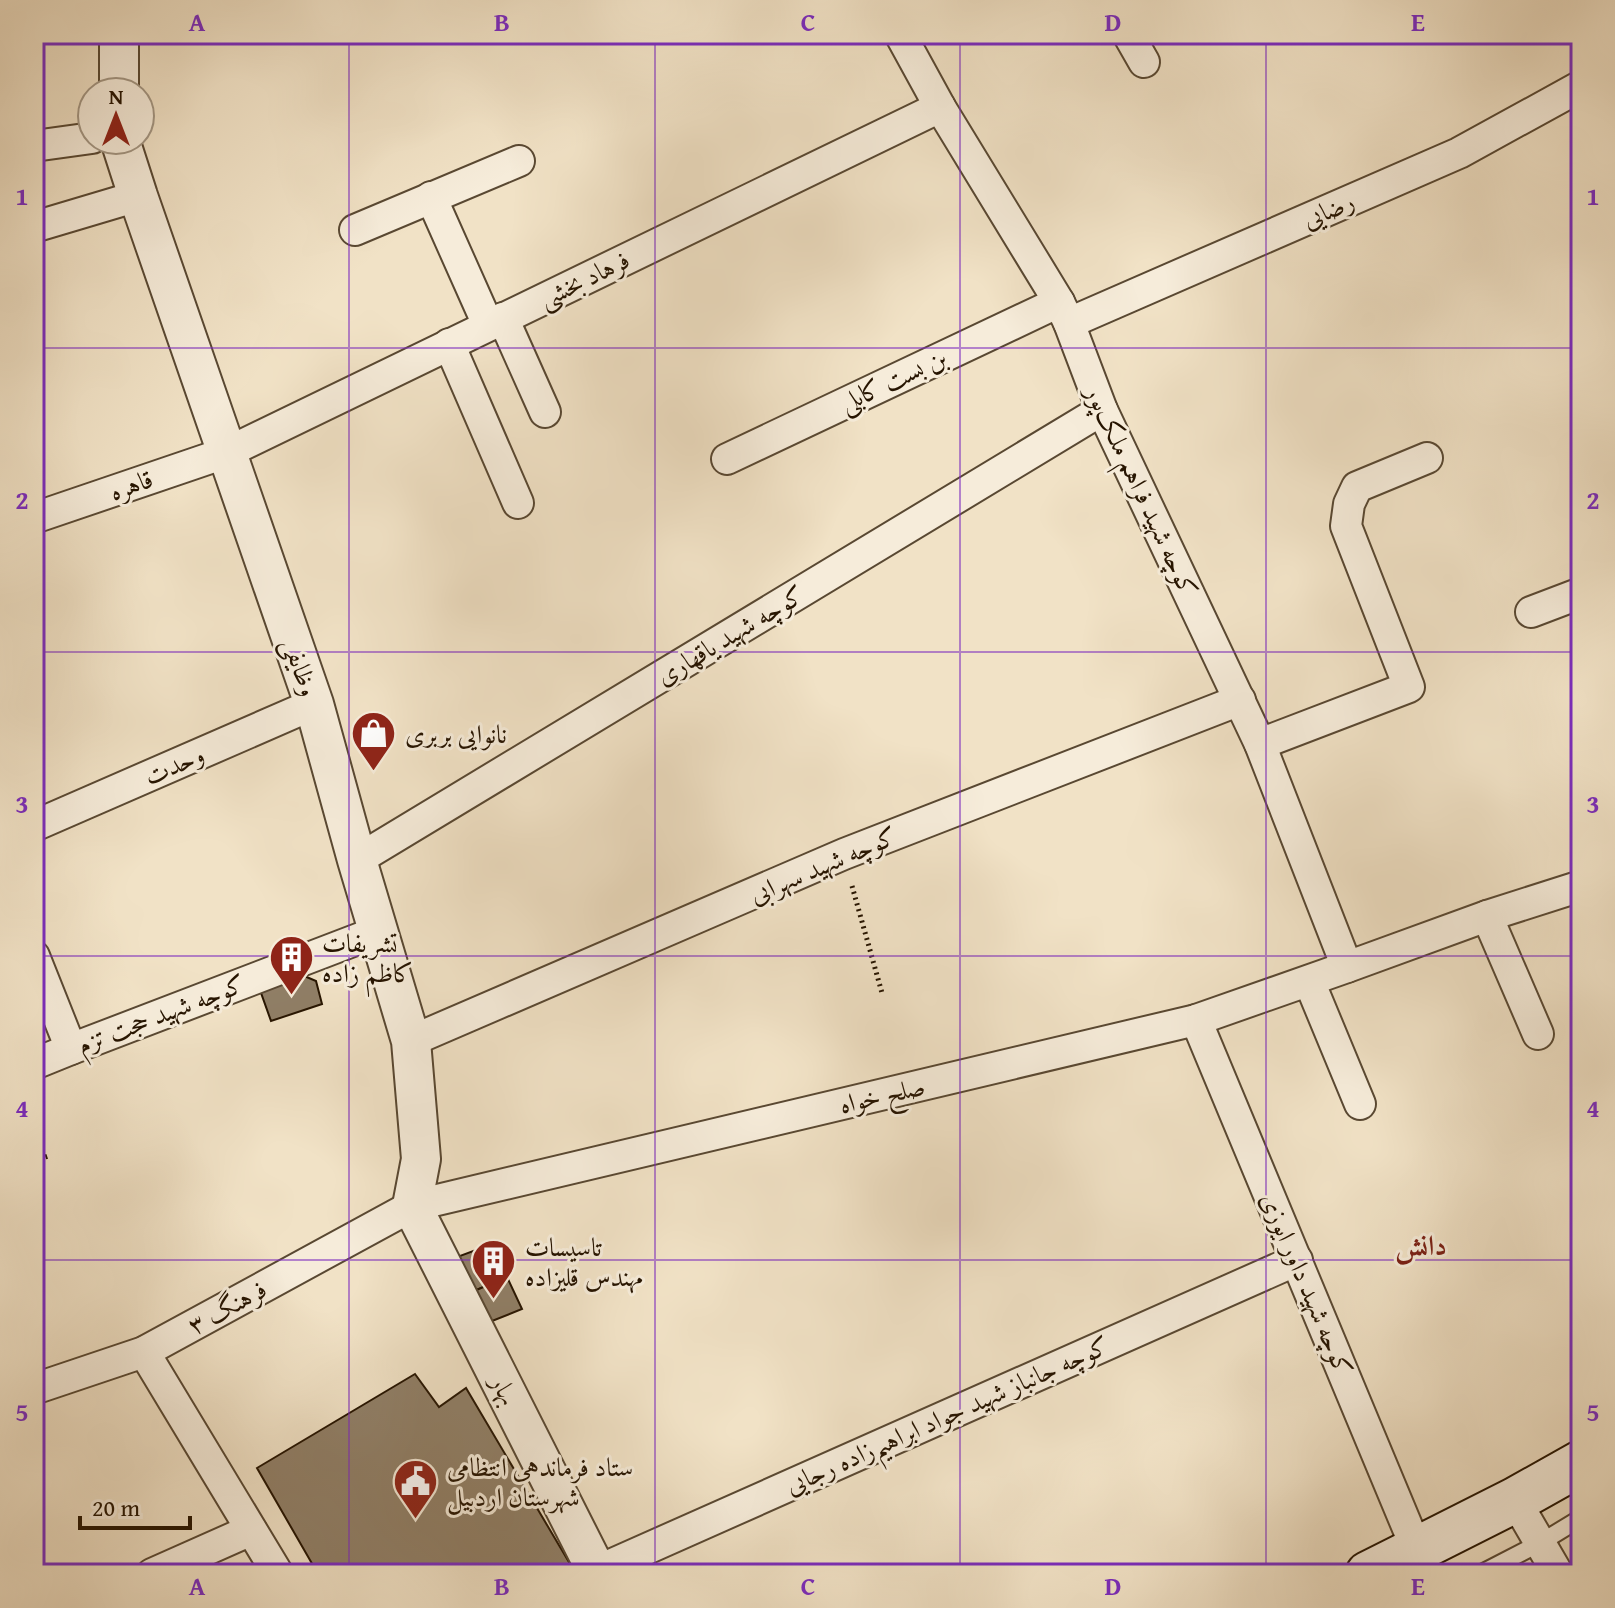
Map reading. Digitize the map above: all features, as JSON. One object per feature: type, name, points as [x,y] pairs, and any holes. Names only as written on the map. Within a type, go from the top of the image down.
[{"type":"main road","points":[[1368,1574],[1581,1463]]},
{"type":"street","points":[[119,34],[119,76]]},
{"type":"street","name":"کوچه شهید فراهم ملک‌پور","points":[[900,34],[940,107],[1064,312],[1102,410],[1260,744],[1347,967]]},
{"type":"street","points":[[1128,34],[1144,62]]},
{"type":"street","name":"رضایی","points":[[1064,312],[1459,153],[1581,86]]},
{"type":"street","name":"فرهاد بخشی","points":[[228,452],[940,107]]},
{"type":"street","points":[[34,146],[76,140]]},
{"type":"street","name":"وظایفی","points":[[125,156],[314,704],[411,1041],[421,1159],[412,1206]]},
{"type":"street","points":[[355,230],[519,161]]},
{"type":"street","points":[[34,227],[138,196]]},
{"type":"street","points":[[431,197],[545,412]]},
{"type":"street","name":"بن بست کابلی","points":[[727,459],[1064,312]]},
{"type":"street","points":[[449,344],[518,503]]},
{"type":"street","name":"کوچه شهید یاقهاری","points":[[357,860],[1102,410]]},
{"type":"street","name":"قاهره","points":[[34,518],[228,452]]},
{"type":"street","points":[[1260,744],[1409,687],[1346,526],[1349,504],[1357,487],[1427,458]]},
{"type":"street","points":[[1531,612],[1581,593]]},
{"type":"street","name":"کوچه شهید سهرابی","points":[[411,1041],[844,854],[1240,700]]},
{"type":"street","name":"وحدت","points":[[34,826],[314,704]]},
{"type":"street","name":"صلح خواه","points":[[412,1206],[1196,1020],[1487,916],[1581,886]]},
{"type":"street","points":[[1487,916],[1538,1034]]},
{"type":"street","name":"کوچه شهید حجت تزم","points":[[34,1064],[379,931]]},
{"type":"street","points":[[34,956],[71,1049]]},
{"type":"street","points":[[1309,981],[1360,1104]]},
{"type":"street","name":"کوچه شهید داور ایوزی","points":[[1196,1020],[1417,1550]]},
{"type":"street","name":"فرهنگ ۳","points":[[34,1389],[144,1352],[412,1206]]},
{"type":"street","name":"بهار","points":[[412,1206],[598,1573]]},
{"type":"street","name":"کوچه جانباز شهید جواد ابراهیم‌زاده رجایی","points":[[598,1573],[1297,1260]]},
{"type":"street","points":[[144,1352],[278,1574]]},
{"type":"street","points":[[1515,1500],[1558,1574]]},
{"type":"street","points":[[152,1574],[251,1530]]},
{"type":"lane","points":[[1480,1574],[1581,1518]]},
{"type":"path","points":[[844,854],[882,993]]},
{"type":"path","points":[[34,1161],[48,1156]]},
{"type":"building","name":"تشریفات کاظم زاده","points":[[302,975],[316,981],[322,1004],[271,1021],[260,990]]},
{"type":"building","points":[[492,1244],[507,1277],[467,1294],[457,1257]]},
{"type":"building","name":"تاسیسات مهندس قلیزاده","points":[[507,1277],[522,1309],[482,1325],[467,1294]]},
{"type":"building","name":"ستاد فرماندهی انتظامی شهرستان اردبیل","points":[[415,1374],[439,1407],[466,1388],[576,1574],[318,1574],[257,1468]]},
{"type":"place","name":"نانوایی بربری","points":[[374,773]]},
{"type":"place","name":"تشریفات کاظم زاده","points":[[291,997]]},
{"type":"place","name":"تاسیسات مهندس قلیزاده","points":[[494,1301]]},
{"type":"place","name":"ستاد فرماندهی انتظامی شهرستان اردبیل","points":[[416,1521]]},
{"type":"district","name":"دانش","points":[[1421,1245]]}]
